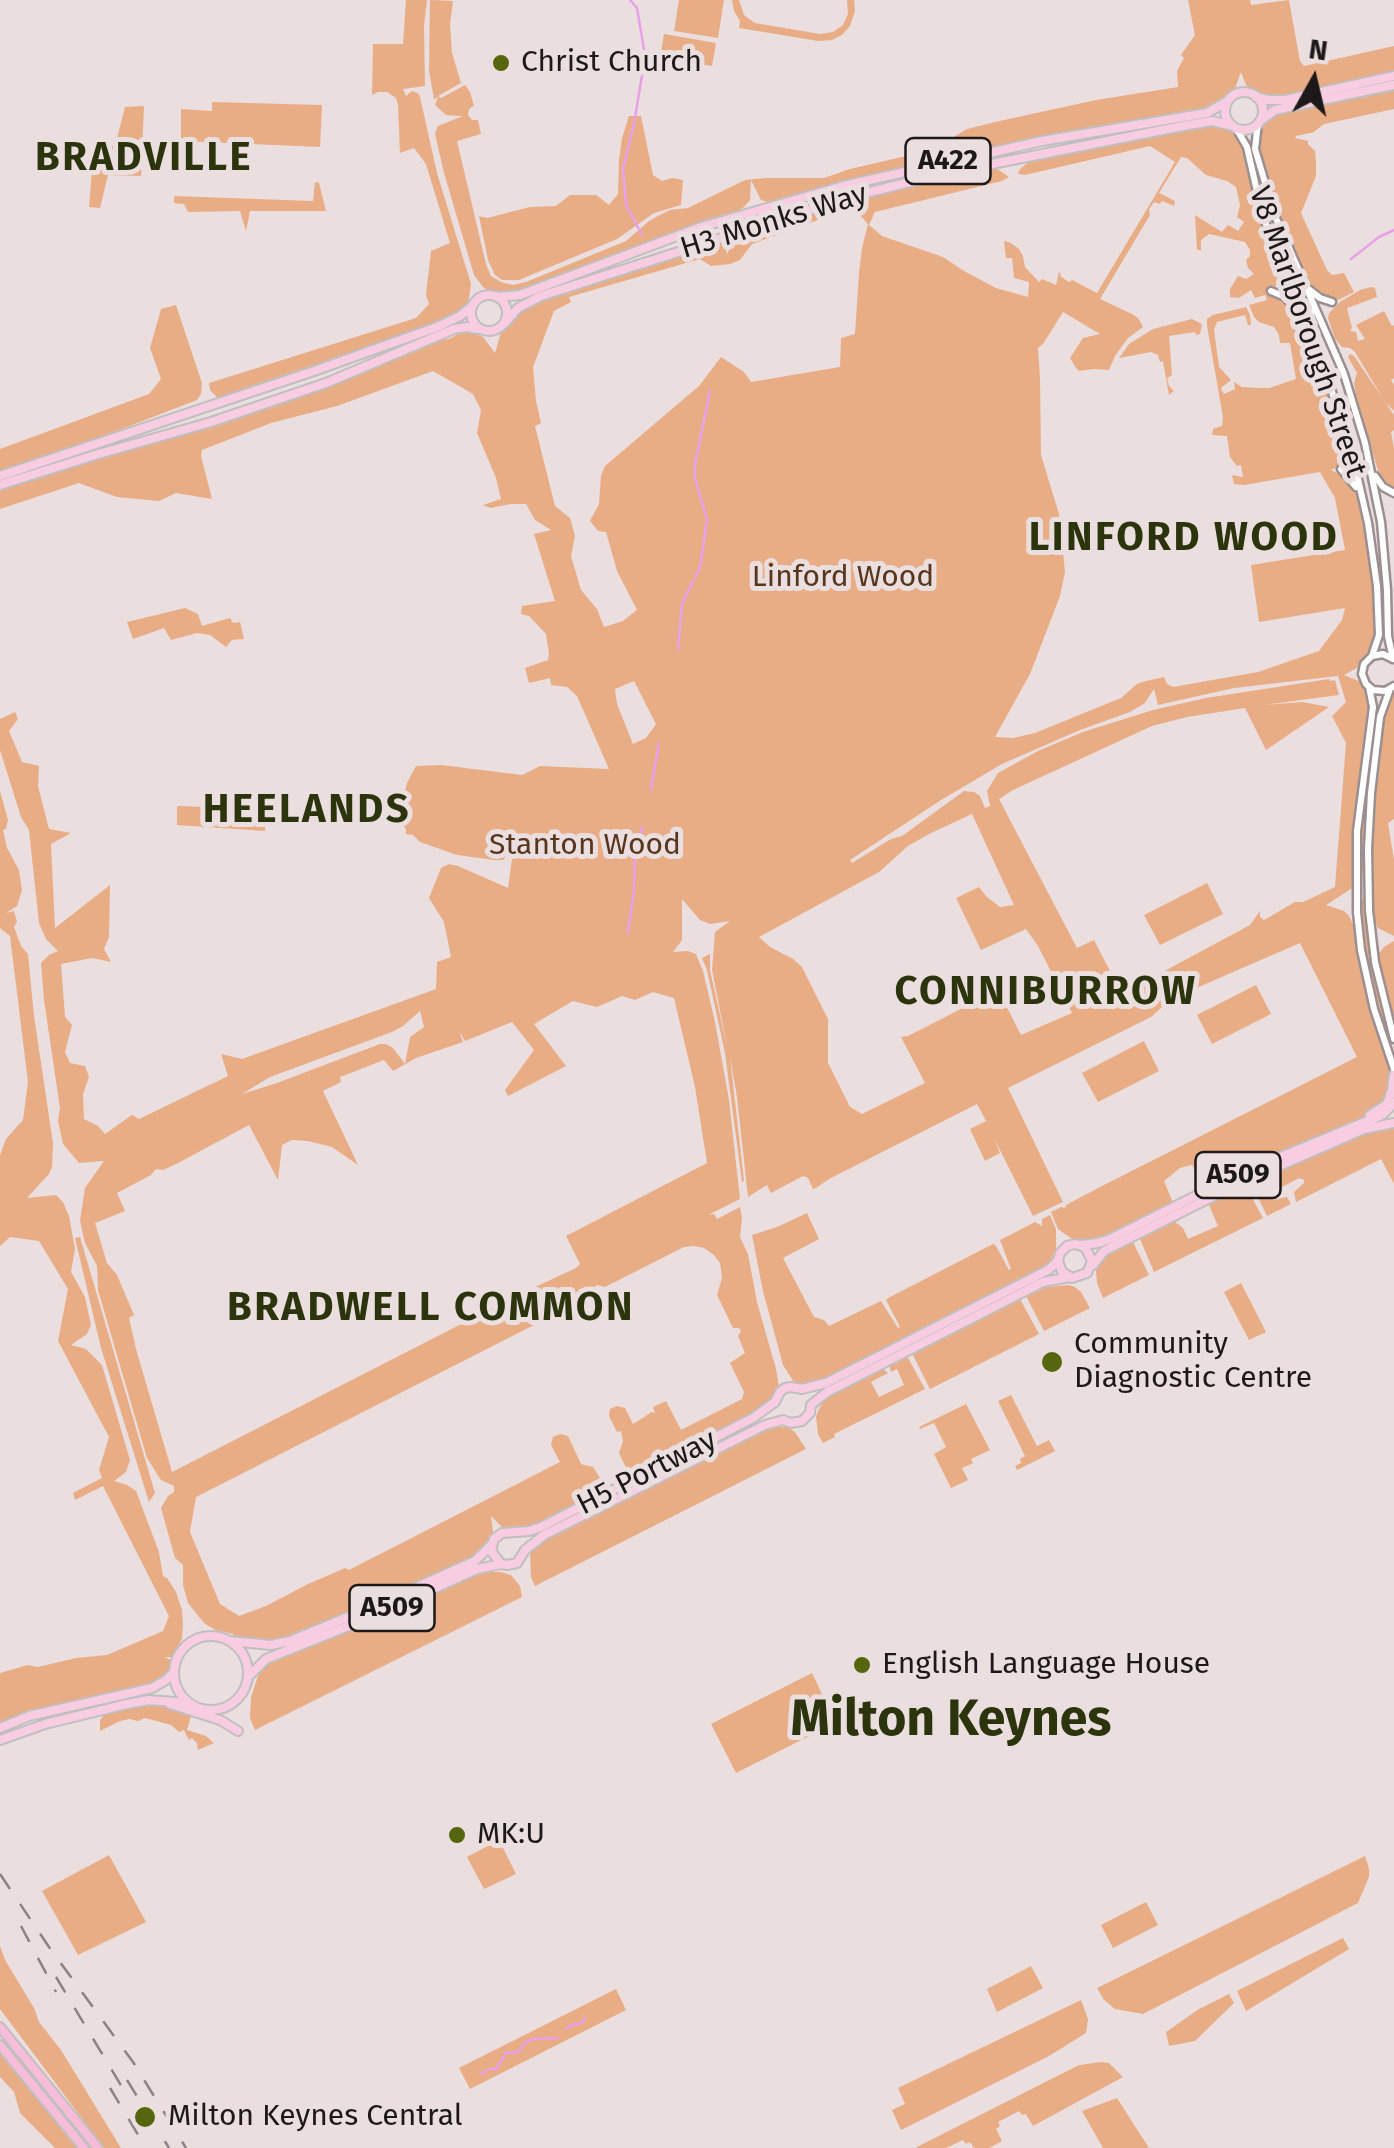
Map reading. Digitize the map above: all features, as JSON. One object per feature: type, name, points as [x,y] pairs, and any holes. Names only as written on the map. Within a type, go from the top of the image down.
[{"type":"highway","points":[[0,2024],[98,2148]]},
{"type":"highway","points":[[0,2045],[84,2148]]},
{"type":"main road","name":"A422","points":[[1234,126],[1248,129],[1286,104],[1394,76]]},
{"type":"main road","name":"A422","points":[[1302,100],[1394,85]]},
{"type":"main road","name":"A422","points":[[1228,101],[1242,92],[1286,104]]},
{"type":"main road","points":[[1256,96],[1262,108],[1259,122]]},
{"type":"main road","name":"H3 Monks Way","points":[[1198,119],[1228,101]]},
{"type":"main road","points":[[1228,101],[1225,112],[1234,126]]},
{"type":"main road","name":"H3 Monks Way","points":[[497,296],[525,298],[701,227],[844,186],[948,162],[1042,141],[1198,119],[1234,126]]},
{"type":"main road","name":"H3 Monks Way","points":[[539,292],[846,198],[1183,121]]},
{"type":"main road","name":"V8 Marlborough Street","points":[[1259,122],[1252,151],[1272,242],[1334,398],[1362,496],[1384,620]]},
{"type":"main road","name":"V8 Marlborough Street","points":[[1234,126],[1252,151]]},
{"type":"main road","name":"V8 Marlborough Street","points":[[1255,167],[1344,374],[1372,471],[1384,555],[1384,620],[1383,635],[1362,669],[1368,687]]},
{"type":"main road","points":[[1306,287],[1332,302]]},
{"type":"main road","points":[[1271,292],[1284,297],[1298,311]]},
{"type":"main road","name":"A422","points":[[0,486],[310,388],[456,324],[483,295],[497,296]]},
{"type":"main road","points":[[497,296],[507,308],[505,323]]},
{"type":"main road","name":"H3 Monks Way","points":[[505,323],[525,298]]},
{"type":"main road","points":[[471,307],[471,319],[478,329]]},
{"type":"main road","points":[[1308,332],[1312,312]]},
{"type":"main road","name":"A422","points":[[456,324],[493,331],[505,323]]},
{"type":"main road","name":"A422","points":[[0,476],[437,332]]},
{"type":"main road","points":[[1342,469],[1362,496]]},
{"type":"main road","points":[[1372,471],[1383,487],[1394,493]]},
{"type":"main road","name":"V8 Marlborough Street","points":[[1383,635],[1394,659]]},
{"type":"main road","points":[[1372,656],[1383,654],[1394,659]]},
{"type":"main road","points":[[1368,687],[1379,691],[1392,687]]},
{"type":"main road","points":[[1368,687],[1372,707],[1378,714],[1368,834],[1369,910],[1378,974],[1394,1039]]},
{"type":"main road","points":[[1331,1136],[1387,1104],[1392,1090],[1394,1072],[1366,978],[1359,929],[1356,831],[1378,714],[1392,687]]},
{"type":"main road","name":"A509","points":[[1081,1245],[1110,1239],[1237,1175],[1382,1115],[1394,1104]]},
{"type":"main road","name":"A509","points":[[1091,1267],[1104,1251],[1240,1183],[1364,1130],[1394,1124]]},
{"type":"main road","points":[[802,1389],[810,1398],[810,1413],[802,1421],[783,1420],[774,1402],[785,1388],[802,1389],[826,1383],[1040,1274],[1058,1261],[1064,1248],[1071,1244],[1081,1245],[1091,1256],[1091,1267],[1082,1276],[1044,1282],[827,1392],[811,1405]]},
{"type":"main road","points":[[1058,1261],[1062,1272],[1070,1278]]},
{"type":"main road","name":"H5 Portway","points":[[514,1532],[541,1527],[753,1418],[774,1402]]},
{"type":"main road","name":"H5 Portway","points":[[525,1550],[544,1535],[765,1425],[783,1420]]},
{"type":"main road","points":[[514,1532],[525,1550],[521,1560],[507,1565],[493,1556],[492,1545],[502,1533],[514,1532]]},
{"type":"main road","name":"A509","points":[[0,1728],[29,1716],[152,1688],[166,1680],[191,1642],[201,1638],[214,1636],[271,1645],[290,1641],[474,1561],[492,1545]]},
{"type":"main road","name":"A509","points":[[206,1713],[233,1704],[266,1659],[477,1569],[501,1564]]},
{"type":"main road","points":[[230,1641],[246,1662],[246,1685]]},
{"type":"main road","points":[[175,1665],[179,1692],[192,1707]]},
{"type":"main road","points":[[0,1740],[45,1724],[161,1700],[192,1707],[238,1731]]},
{"type":"green space","points":[[406,0],[427,0],[425,86],[403,89],[406,96],[412,91],[420,97],[437,173],[471,284],[468,306],[459,314],[404,336],[229,397],[217,397],[209,383],[416,318],[429,304],[426,295],[431,251],[450,243],[426,164],[414,148],[400,153],[396,98],[387,92],[372,95],[373,44],[403,44]]},
{"type":"green space","points":[[430,0],[453,1],[452,53],[461,83],[438,96],[465,85],[470,92],[474,106],[468,115],[478,120],[481,134],[457,141],[486,264],[491,276],[513,285],[626,241],[660,215],[688,208],[745,180],[824,178],[932,150],[967,129],[1096,100],[1178,87],[1177,71],[1184,58],[1181,55],[1195,35],[1188,0],[1250,0],[1251,5],[1289,0],[1304,66],[1394,46],[1394,76],[1302,96],[1256,97],[1241,72],[1232,97],[1207,113],[1078,135],[771,203],[761,200],[751,180],[750,200],[725,219],[520,295],[497,297],[474,275],[435,134],[438,126],[463,116],[446,115],[435,105],[438,97],[434,99],[429,71]]},
{"type":"green space","points":[[679,0],[724,0],[718,38],[674,31]]},
{"type":"green space","points":[[732,0],[739,0],[744,15],[755,23],[820,34],[843,25],[848,14],[847,0],[854,0],[855,11],[842,35],[818,41],[739,28]]},
{"type":"green space","points":[[664,34],[716,43],[712,66],[660,58]]},
{"type":"green space","points":[[1394,85],[1394,109],[1324,124],[1295,138],[1308,141],[1316,161],[1316,176],[1301,213],[1327,270],[1332,275],[1344,273],[1354,292],[1338,300],[1323,297],[1313,290],[1288,250],[1255,149],[1256,133],[1268,113]]},
{"type":"green space","points":[[212,102],[322,105],[320,147],[181,141],[181,109],[212,111]]},
{"type":"green space","points":[[144,106],[141,176],[108,175],[100,208],[89,207],[93,157],[100,158],[102,145],[115,146],[125,107]]},
{"type":"green space","points":[[629,116],[641,116],[653,175],[662,181],[683,180],[681,205],[654,213],[617,239],[519,280],[502,280],[495,275],[479,216],[487,218],[530,207],[556,206],[570,195],[596,195],[609,205],[618,194],[622,138]]},
{"type":"green space","points":[[1198,123],[1233,126],[1247,147],[1280,279],[1265,294],[1284,298],[1290,306],[1328,379],[1348,452],[1342,465],[1331,470],[1352,483],[1368,523],[1379,635],[1364,664],[1344,675],[1366,684],[1373,704],[1355,877],[1351,889],[1326,905],[1344,911],[1355,929],[1383,1034],[1393,1084],[1390,1097],[1375,1113],[1207,1190],[1192,1165],[1180,1168],[1164,1181],[1174,1205],[1110,1239],[1079,1244],[1058,1229],[1051,1212],[1357,1057],[1300,943],[1171,999],[1151,1017],[1008,1088],[1063,1202],[1033,1216],[994,1138],[1000,1153],[985,1161],[970,1129],[986,1121],[977,1104],[816,1188],[803,1176],[771,1193],[767,1185],[748,1197],[730,1057],[742,1182],[725,1053],[702,958],[710,954],[710,970],[728,1052],[712,970],[715,932],[730,921],[710,924],[700,920],[682,899],[682,940],[673,952],[696,954],[703,971],[729,1100],[740,1199],[708,1215],[714,1214],[717,1219],[740,1207],[740,1237],[748,1254],[776,1369],[780,1392],[775,1402],[637,1478],[630,1476],[619,1453],[621,1431],[617,1432],[609,1416],[610,1409],[625,1408],[633,1424],[655,1413],[653,1407],[666,1401],[681,1430],[742,1399],[744,1392],[730,1363],[745,1353],[738,1336],[741,1331],[733,1328],[717,1295],[722,1278],[720,1263],[704,1248],[684,1247],[605,1287],[597,1285],[593,1295],[196,1497],[190,1532],[220,1604],[239,1616],[345,1568],[349,1570],[560,1462],[551,1445],[553,1437],[560,1434],[568,1436],[581,1464],[593,1467],[605,1486],[605,1494],[541,1527],[507,1532],[491,1516],[494,1539],[475,1561],[289,1639],[247,1641],[204,1623],[188,1603],[183,1565],[175,1558],[161,1508],[174,1492],[174,1486],[161,1480],[147,1458],[98,1290],[97,1266],[85,1243],[80,1221],[85,1188],[104,1161],[79,1163],[63,1144],[41,963],[58,951],[46,939],[39,923],[29,830],[21,817],[0,750],[0,719],[15,712],[18,719],[9,731],[22,762],[39,766],[38,786],[49,829],[71,833],[51,844],[55,928],[110,885],[109,937],[104,949],[111,962],[92,958],[61,964],[65,1017],[72,1025],[65,1052],[70,1063],[85,1066],[89,1077],[83,1094],[84,1119],[105,1134],[132,1115],[139,1119],[228,1076],[221,1054],[242,1059],[436,989],[437,962],[451,957],[444,922],[429,898],[441,868],[449,864],[458,866],[508,888],[514,844],[503,860],[494,860],[457,855],[406,834],[398,820],[407,783],[416,766],[441,765],[522,775],[540,766],[609,769],[577,696],[567,687],[551,685],[550,678],[529,683],[525,668],[548,660],[546,634],[529,616],[521,614],[522,606],[555,601],[534,534],[551,530],[535,520],[526,504],[490,508],[483,505],[501,499],[477,433],[481,410],[473,394],[433,371],[337,406],[271,423],[202,450],[212,499],[176,493],[159,501],[117,497],[79,483],[0,509],[0,485],[211,422],[391,357],[415,352],[457,332],[467,330],[483,337],[495,353],[503,325],[526,302],[537,303],[541,296],[722,237],[727,254],[747,229],[846,198],[981,167],[996,168],[1009,177],[875,212],[869,225],[882,236],[943,257],[996,288],[1028,297],[1029,282],[1014,278],[1012,258],[1006,258],[1004,241],[1019,249],[1025,267],[1039,282],[1042,279],[1056,285],[1059,272],[1069,282],[1097,293],[1175,162],[1150,146],[1025,175],[1018,174],[1020,169],[1034,158],[1183,126],[1192,130]],"holes":[[[1181,157],[1206,175],[1236,187],[1240,205],[1237,217],[1244,222],[1238,231],[1228,225],[1222,232],[1195,215],[1197,250],[1201,250],[1201,240],[1209,234],[1245,242],[1250,250],[1248,268],[1254,274],[1246,279],[1238,276],[1230,297],[1239,298],[1251,290],[1255,298],[1265,295],[1267,300],[1249,305],[1254,317],[1274,327],[1280,343],[1290,343],[1296,379],[1269,388],[1242,387],[1234,382],[1235,389],[1224,394],[1221,388],[1231,380],[1219,367],[1214,330],[1217,322],[1245,315],[1251,325],[1250,315],[1246,307],[1207,319],[1223,417],[1222,426],[1213,429],[1212,435],[1227,436],[1230,457],[1237,466],[1241,465],[1243,477],[1232,475],[1234,484],[1320,472],[1335,498],[1345,550],[1251,565],[1259,622],[1345,608],[1342,620],[1319,651],[1258,672],[1173,687],[1164,677],[1146,681],[1121,698],[1035,733],[995,737],[1030,674],[1060,596],[1065,572],[1059,514],[1041,455],[1038,348],[1063,312],[1100,334],[1083,338],[1070,358],[1076,368],[1109,370],[1128,338],[1143,327],[1132,314],[1100,299],[1154,202],[1174,206],[1175,201],[1159,193]],[[837,213],[858,213],[868,224],[859,273],[855,334],[841,338],[840,367],[751,382],[744,372],[721,357],[699,386],[605,466],[599,504],[590,521],[598,531],[606,532],[617,571],[637,610],[623,621],[604,627],[597,609],[581,590],[571,556],[575,536],[570,518],[555,506],[535,426],[541,423],[533,367],[554,311],[571,302],[569,297],[700,259],[711,266],[730,264],[740,260],[752,244]],[[1338,676],[1346,702],[1332,716],[1346,743],[1335,887],[1295,902],[1264,920],[1260,911],[1250,925],[1159,974],[1136,980],[1104,997],[1094,980],[1110,971],[1094,940],[1077,948],[999,799],[1152,726],[1187,717],[1245,708],[1266,750],[1329,707],[1302,702],[1264,705],[1339,695],[1335,680],[1329,679],[1206,698],[1083,732],[998,773],[987,791],[990,806],[985,808],[980,796],[964,791],[902,836],[852,863],[850,860],[1002,764],[1130,712],[1145,703],[1154,689],[1158,705],[1234,688]],[[634,681],[656,724],[646,738],[633,744],[615,689]],[[972,814],[1014,905],[1000,907],[979,887],[956,898],[981,950],[1026,929],[1072,1013],[1021,1035],[998,990],[901,1037],[925,1083],[862,1114],[850,1107],[828,1063],[828,1019],[802,967],[759,937],[879,872],[908,846]],[[653,992],[674,998],[695,1087],[707,1163],[566,1236],[580,1264],[576,1268],[172,1472],[136,1349],[129,1318],[134,1315],[117,1275],[107,1263],[95,1223],[125,1211],[117,1193],[156,1169],[178,1163],[249,1125],[278,1180],[282,1145],[292,1140],[332,1147],[358,1165],[323,1091],[341,1082],[340,1077],[384,1060],[393,1071],[416,1058],[463,1042],[459,1031],[465,1041],[512,1022],[534,1050],[505,1090],[508,1096],[566,1066],[534,1024],[573,1001],[597,1007],[622,996],[635,1000]],[[420,1011],[424,1027],[410,1037],[405,1064],[393,1048],[380,1044],[242,1094],[270,1077],[392,1032]]]},
{"type":"green space","points":[[315,182],[319,183],[326,211],[250,211],[246,231],[240,211],[188,212],[184,204],[174,203],[174,196],[313,201]]},
{"type":"green space","points":[[1371,287],[1377,297],[1347,308],[1350,331],[1356,332],[1358,341],[1365,339],[1356,325],[1384,311],[1394,325],[1394,411],[1355,352],[1335,339],[1328,318],[1340,302]]},
{"type":"green space","points":[[176,305],[202,383],[197,400],[0,476],[0,449],[149,394],[161,379],[150,348],[161,309]]},
{"type":"green space","points":[[1192,319],[1202,324],[1200,334],[1169,336],[1172,375],[1167,378],[1174,391],[1169,395],[1163,361],[1158,355],[1151,352],[1119,358],[1129,344],[1153,329]]},
{"type":"green space","points":[[1350,354],[1394,415],[1394,489],[1388,489],[1379,474],[1356,395],[1357,373]]},
{"type":"green space","points":[[185,608],[198,614],[202,626],[230,618],[233,623],[240,622],[244,639],[232,640],[226,647],[210,635],[197,633],[171,640],[164,628],[133,639],[127,622]]},
{"type":"green space","points":[[1394,686],[1394,819],[1388,823],[1394,860],[1394,936],[1378,928],[1368,906],[1368,803],[1361,893],[1359,863],[1375,719],[1380,720]]},
{"type":"green space","points":[[0,791],[8,820],[3,830],[7,848],[19,870],[22,890],[17,906],[6,913],[14,911],[14,927],[28,954],[53,1143],[49,1174],[27,1198],[56,1195],[69,1216],[75,1249],[71,1272],[85,1297],[91,1325],[87,1334],[71,1345],[86,1349],[102,1365],[130,1460],[126,1472],[114,1481],[136,1491],[159,1552],[163,1576],[176,1592],[183,1625],[173,1657],[165,1657],[172,1661],[169,1670],[157,1680],[125,1694],[54,1709],[34,1709],[0,1724],[0,1673],[28,1665],[38,1667],[107,1655],[163,1631],[169,1616],[103,1486],[75,1500],[73,1493],[102,1478],[99,1470],[109,1437],[58,1341],[68,1289],[39,1241],[10,1237],[0,1246],[0,1155],[6,1139],[23,1120],[28,1082],[10,936],[0,928]]},
{"type":"green space","points":[[177,806],[265,809],[265,831],[177,825]]},
{"type":"green space","points":[[1207,883],[1223,914],[1160,945],[1144,915]]},
{"type":"green space","points":[[1366,897],[1377,956],[1394,941],[1394,1024],[1381,990],[1388,1024],[1383,1026],[1363,931],[1361,901]]},
{"type":"green space","points":[[1256,985],[1271,1014],[1212,1044],[1197,1015]]},
{"type":"green space","points":[[1144,1041],[1159,1071],[1098,1102],[1082,1073]]},
{"type":"green space","points":[[1386,1127],[1394,1128],[1394,1184],[1381,1159],[1296,1202],[1294,1192],[1304,1183],[1299,1178],[1271,1193],[1273,1200],[1287,1197],[1291,1204],[1267,1216],[1252,1185],[1244,1191],[1250,1194],[1263,1218],[1154,1272],[1140,1239],[1133,1242],[1149,1275],[1103,1298],[1096,1271],[1098,1262],[1110,1250],[1179,1217],[1175,1222],[1188,1239],[1218,1226],[1208,1203],[1214,1198]]},
{"type":"green space","points":[[807,1213],[819,1239],[783,1258],[814,1317],[829,1326],[881,1301],[900,1327],[888,1298],[993,1244],[1011,1269],[1000,1240],[1035,1222],[1042,1226],[1042,1219],[1050,1215],[1056,1229],[1056,1249],[1043,1270],[902,1340],[826,1383],[797,1387],[783,1365],[752,1235]]},
{"type":"green space","points":[[80,1237],[155,1493],[149,1502],[101,1348],[75,1238]]},
{"type":"green space","points":[[1241,1283],[1266,1332],[1249,1340],[1224,1292]]},
{"type":"green space","points":[[1068,1285],[1081,1292],[1090,1308],[1044,1331],[1026,1296],[1047,1287]]},
{"type":"green space","points":[[1020,1299],[1039,1334],[930,1389],[912,1353]]},
{"type":"green space","points":[[907,1356],[925,1389],[823,1443],[816,1416],[823,1401],[882,1368],[888,1373],[871,1382],[879,1397],[904,1385],[897,1369],[891,1372],[889,1365]]},
{"type":"green space","points":[[1011,1395],[1037,1446],[1049,1440],[1055,1451],[1017,1470],[1015,1466],[1025,1456],[998,1401]]},
{"type":"green space","points":[[966,1404],[990,1450],[971,1459],[973,1463],[962,1468],[968,1480],[951,1488],[934,1454],[946,1447],[934,1423],[919,1427]]},
{"type":"green space","points":[[777,1427],[795,1432],[806,1449],[535,1586],[530,1554],[544,1538],[763,1429]]},
{"type":"green space","points":[[488,1572],[511,1575],[520,1586],[522,1597],[255,1730],[250,1718],[251,1697],[258,1676],[268,1663]]},
{"type":"green space","points":[[812,1673],[822,1694],[820,1700],[834,1706],[841,1720],[736,1773],[711,1724]]},
{"type":"green space","points":[[143,1705],[162,1705],[192,1713],[187,1730],[214,1743],[198,1750],[197,1743],[189,1740],[184,1730],[179,1732],[171,1725],[145,1718],[120,1721],[100,1731],[104,1715]]},
{"type":"green space","points":[[499,1840],[516,1874],[484,1889],[467,1857]]},
{"type":"green space","points":[[109,1855],[146,1922],[78,1955],[42,1891]]},
{"type":"green space","points":[[1365,1856],[1369,1877],[1358,1903],[1143,2014],[1115,2009],[1097,1988]]},
{"type":"green space","points":[[1146,1902],[1158,1925],[1113,1948],[1101,1925]]},
{"type":"green space","points":[[1343,1938],[1349,1949],[1246,2011],[1237,1991]]},
{"type":"green space","points":[[0,1946],[39,2022],[61,2050],[121,2148],[104,2148],[0,2009]]},
{"type":"green space","points":[[1031,1966],[1043,1988],[997,2012],[987,1989]]},
{"type":"green space","points":[[616,1989],[626,2010],[470,2089],[459,2068]]},
{"type":"green space","points":[[1229,1994],[1234,2003],[1195,2041],[1169,2046],[1166,2032]]},
{"type":"green space","points":[[1081,2000],[1088,2019],[1086,2033],[1049,2056],[901,2130],[892,2110],[905,2104],[898,2088]]},
{"type":"green space","points":[[0,2051],[81,2148],[55,2148],[20,2113],[14,2092],[0,2077]]},
{"type":"green space","points":[[1109,2063],[1123,2077],[1033,2126],[1026,2114],[1019,2111],[998,2122],[1000,2126],[996,2129],[1002,2141],[989,2148],[974,2148],[963,2140],[946,2148],[915,2148],[1079,2065]]},
{"type":"green space","points":[[1117,2098],[1149,2148],[1103,2148],[1082,2111]]},
{"type":"waterway","points":[[630,0],[637,8],[645,55]]},
{"type":"waterway","points":[[642,235],[626,205],[623,169],[644,63]]},
{"type":"waterway","points":[[1351,259],[1394,230]]},
{"type":"waterway","points":[[695,577],[700,568],[707,520],[695,464],[710,391]]},
{"type":"waterway","points":[[678,649],[682,604],[693,581]]},
{"type":"waterway","points":[[651,789],[659,744]]},
{"type":"waterway","points":[[628,933],[635,849],[643,827]]},
{"type":"waterway","points":[[567,2029],[585,2018]]},
{"type":"waterway","points":[[490,2069],[496,2069],[506,2053],[518,2052],[526,2042],[558,2038]]},
{"type":"waterway","points":[[481,2074],[488,2070]]},
{"type":"railway","points":[[0,1874],[133,2062],[186,2148]]},
{"type":"railway","points":[[21,1926],[56,1992]]},
{"type":"railway","points":[[56,1977],[128,2097]]},
{"type":"railway","points":[[127,2080],[169,2148]]},
{"type":"railway","points":[[110,2088],[146,2148]]},
{"type":"place","name":"Christ Church","points":[[501,63]]},
{"type":"place","name":"Community Diagnostic Centre","points":[[1052,1362]]},
{"type":"place","name":"English Language House","points":[[862,1665]]},
{"type":"place","name":"MK:U","points":[[457,1835]]},
{"type":"place","name":"Milton Keynes Central","points":[[145,2117]]},
{"type":"district","name":"BRADVILLE","points":[[144,159]]},
{"type":"district","name":"LINFORD WOOD","points":[[1184,539]]},
{"type":"district","name":"HEELANDS","points":[[307,811]]},
{"type":"district","name":"CONNIBURROW","points":[[1046,993]]},
{"type":"district","name":"BRADWELL COMMON","points":[[431,1309]]},
{"type":"district","name":"Milton Keynes","points":[[951,1721]]},
{"type":"park label","name":"Linford Wood","points":[[843,578]]},
{"type":"park label","name":"Stanton Wood","points":[[585,846]]}]
